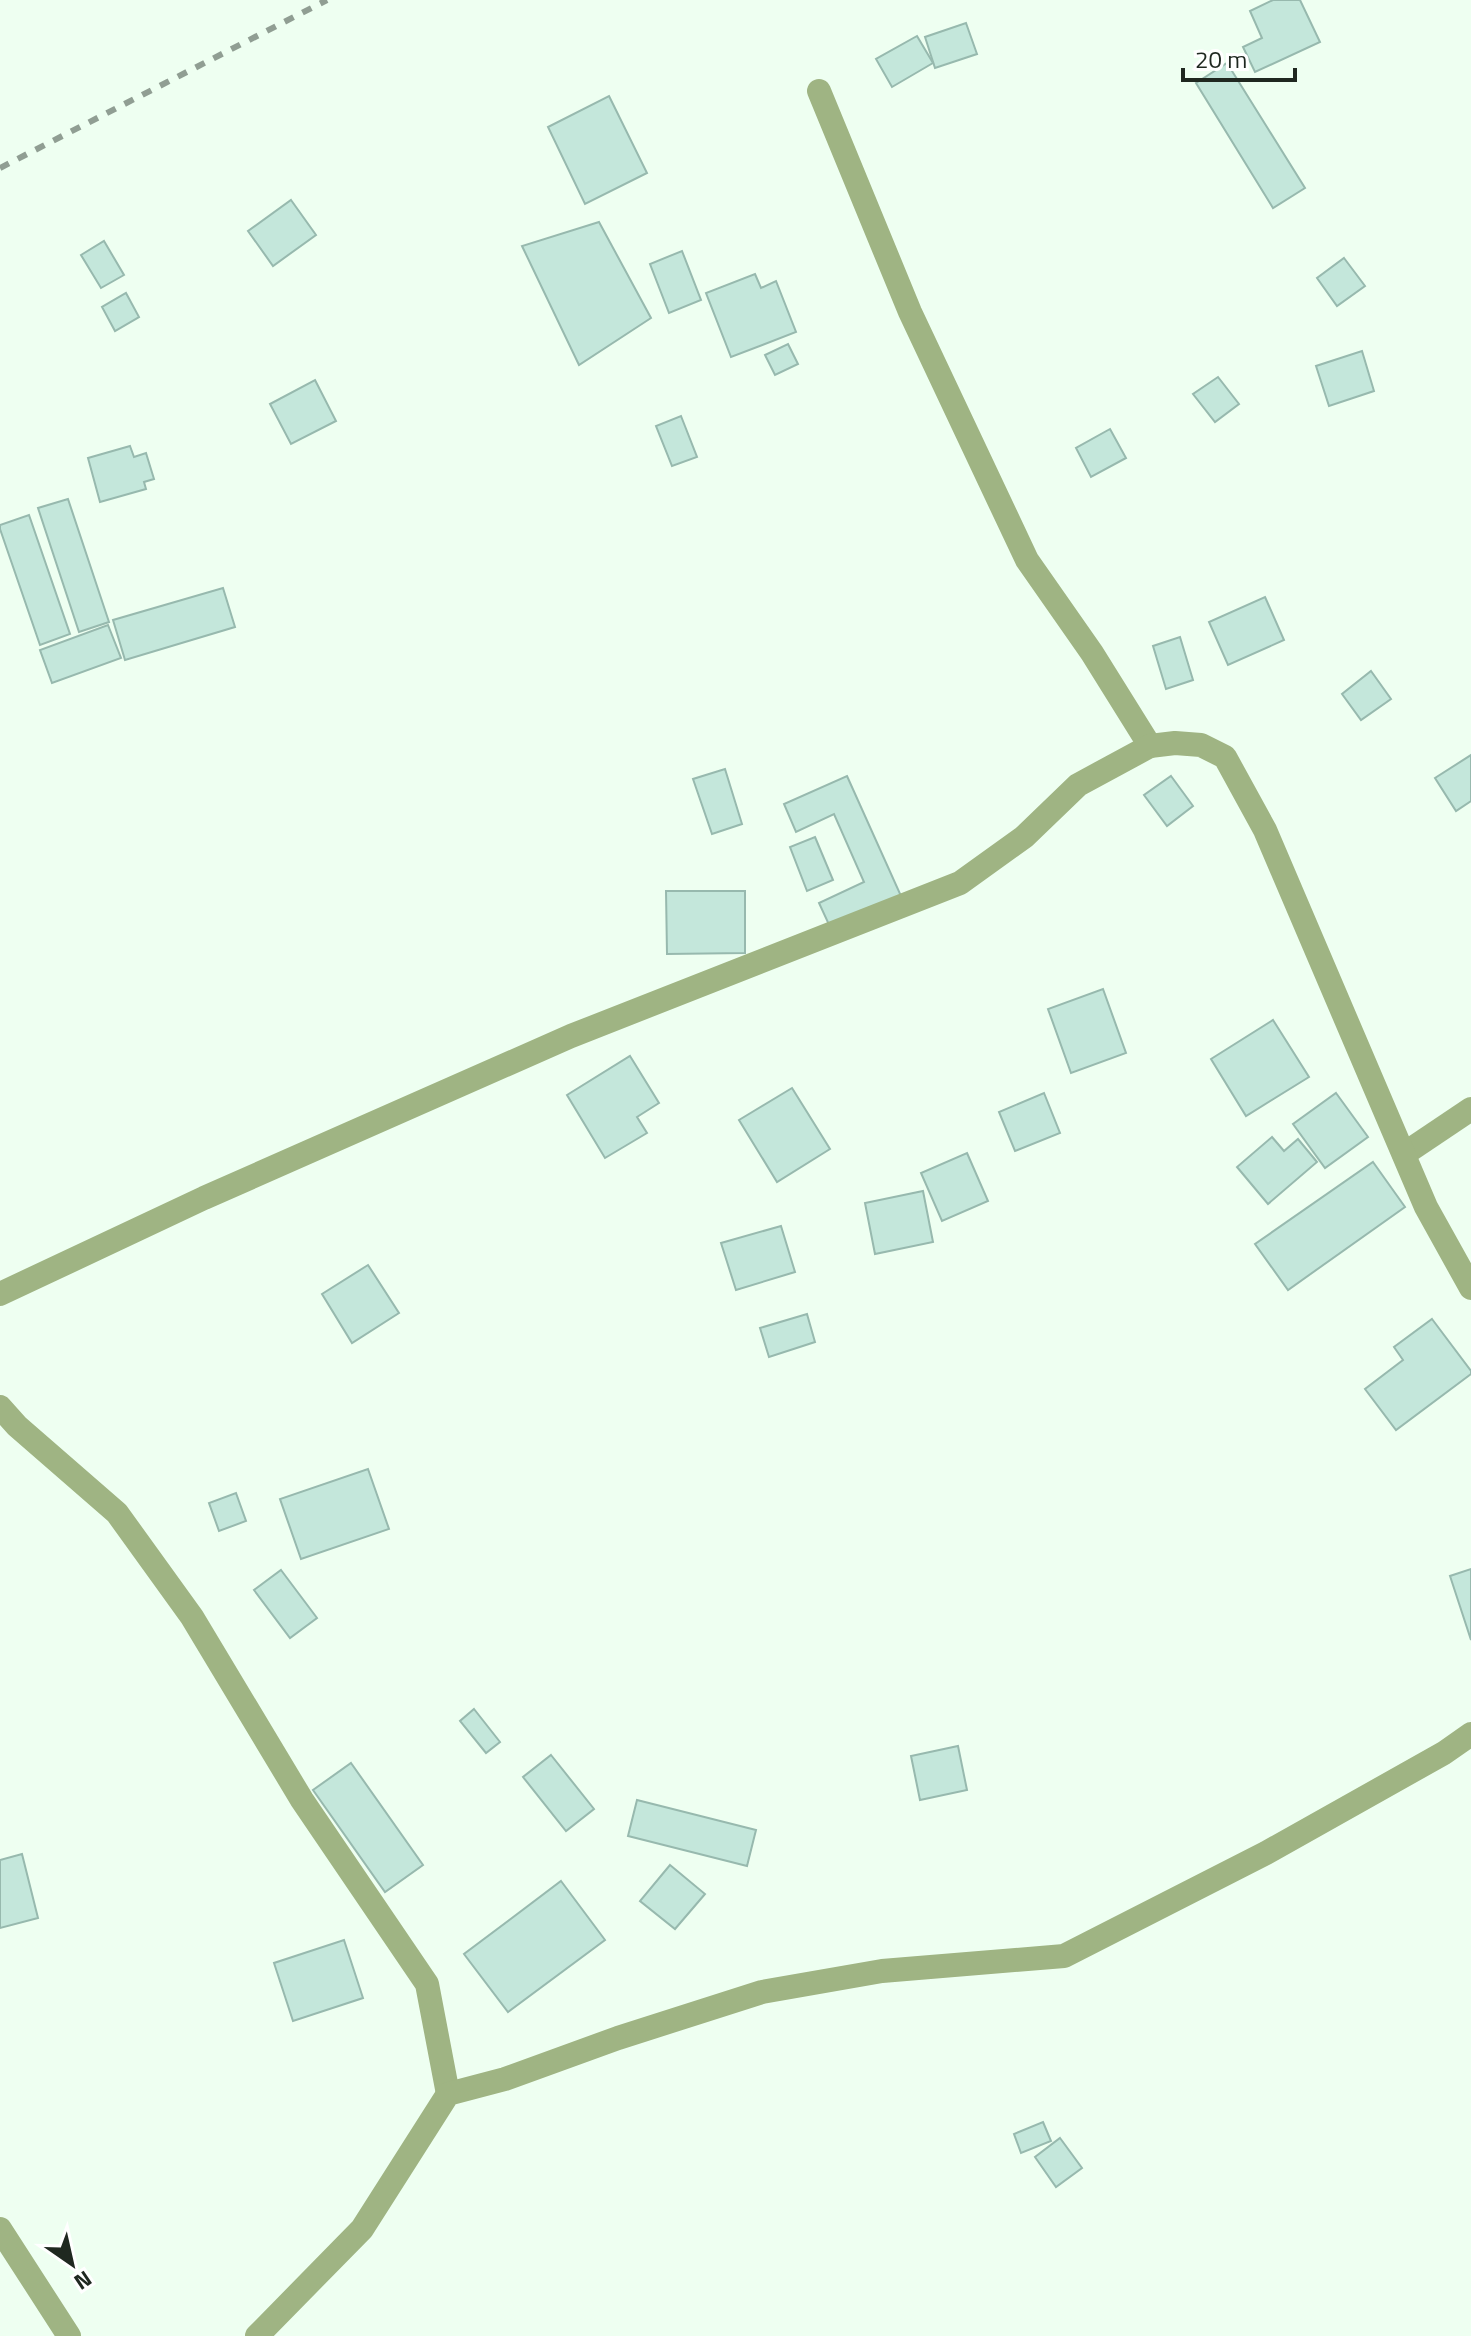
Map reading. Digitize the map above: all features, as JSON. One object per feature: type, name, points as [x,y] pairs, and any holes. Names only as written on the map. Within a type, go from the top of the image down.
[{"type":"street","points":[[819,91],[910,312],[1027,560],[1092,653],[1150,746]]},
{"type":"street","points":[[0,1294],[204,1198],[571,1036],[960,883],[1024,837],[1078,785],[1150,746],[1175,743],[1201,745],[1225,757],[1265,830],[1426,1207],[1471,1288]]},
{"type":"street","points":[[1404,1154],[1471,1109]]},
{"type":"street","points":[[0,1407],[17,1426],[117,1513],[192,1617],[302,1800],[427,1984],[448,2094]]},
{"type":"street","points":[[257,2336],[362,2229],[448,2094],[505,2079],[618,2038],[762,1992],[882,1971],[1064,1956],[1266,1853],[1444,1753],[1471,1734]]},
{"type":"street","points":[[0,2229],[69,2336]]},
{"type":"building","points":[[1273,0],[1300,0],[1320,42],[1255,72],[1243,47],[1262,38],[1250,11]]},
{"type":"building","points":[[966,23],[977,54],[935,68],[925,37]]},
{"type":"building","points":[[917,36],[933,63],[892,87],[876,59]]},
{"type":"building","points":[[1227,63],[1305,188],[1273,208],[1196,83]]},
{"type":"building","points":[[609,96],[647,173],[585,204],[548,127]]},
{"type":"building","points":[[291,200],[316,235],[273,266],[248,231]]},
{"type":"building","points":[[599,222],[651,318],[579,365],[522,246]]},
{"type":"building","points":[[104,241],[124,275],[101,288],[81,255]]},
{"type":"building","points":[[682,251],[701,300],[669,313],[650,264]]},
{"type":"building","points":[[1344,258],[1365,286],[1337,306],[1317,278]]},
{"type":"building","points":[[755,274],[761,288],[776,281],[796,332],[731,357],[706,293]]},
{"type":"building","points":[[126,293],[139,317],[115,331],[102,307]]},
{"type":"building","points":[[788,344],[798,364],[775,375],[765,355]]},
{"type":"building","points":[[1362,351],[1374,391],[1329,406],[1316,366]]},
{"type":"building","points":[[1218,377],[1239,404],[1215,422],[1193,394]]},
{"type":"building","points":[[315,380],[336,421],[291,444],[270,404]]},
{"type":"building","points":[[681,416],[697,457],[672,466],[656,426]]},
{"type":"building","points":[[1110,429],[1126,458],[1091,477],[1076,448]]},
{"type":"building","points":[[130,446],[134,457],[146,453],[154,479],[144,482],[146,489],[100,502],[88,458]]},
{"type":"building","points":[[68,499],[109,622],[79,632],[38,508]]},
{"type":"building","points":[[29,515],[70,634],[40,645],[0,529],[0,525]]},
{"type":"building","points":[[223,588],[235,627],[125,660],[113,620]]},
{"type":"building","points":[[1265,597],[1284,640],[1228,665],[1209,622]]},
{"type":"building","points":[[108,625],[121,658],[52,683],[40,650]]},
{"type":"building","points":[[1180,637],[1193,680],[1166,689],[1153,646]]},
{"type":"building","points":[[1371,671],[1391,699],[1361,720],[1342,694]]},
{"type":"building","points":[[1471,755],[1471,801],[1456,811],[1435,778]]},
{"type":"building","points":[[725,769],[742,824],[712,834],[693,779]]},
{"type":"building","points":[[847,776],[901,896],[831,929],[819,903],[864,882],[834,814],[796,832],[784,804]]},
{"type":"building","points":[[1171,776],[1193,806],[1167,826],[1144,795]]},
{"type":"building","points":[[815,837],[833,880],[807,891],[790,847]]},
{"type":"building","points":[[666,891],[745,891],[745,953],[667,954]]},
{"type":"building","points":[[1103,989],[1126,1053],[1071,1073],[1048,1009]]},
{"type":"building","points":[[1273,1020],[1309,1077],[1246,1116],[1211,1059]]},
{"type":"building","points":[[630,1056],[659,1103],[637,1117],[647,1133],[605,1158],[567,1095]]},
{"type":"building","points":[[792,1088],[830,1149],[777,1182],[739,1120]]},
{"type":"building","points":[[1044,1093],[1060,1133],[1015,1151],[999,1112]]},
{"type":"building","points":[[1336,1093],[1368,1137],[1325,1168],[1293,1124]]},
{"type":"building","points":[[1272,1137],[1284,1151],[1298,1139],[1317,1162],[1268,1204],[1237,1167]]},
{"type":"building","points":[[967,1153],[988,1201],[942,1221],[921,1173]]},
{"type":"building","points":[[1373,1162],[1405,1207],[1288,1290],[1255,1244]]},
{"type":"building","points":[[923,1191],[933,1242],[875,1254],[865,1203]]},
{"type":"building","points":[[781,1226],[795,1272],[736,1290],[721,1243]]},
{"type":"building","points":[[368,1265],[399,1313],[352,1343],[322,1294]]},
{"type":"building","points":[[807,1314],[815,1342],[769,1357],[760,1328]]},
{"type":"building","points":[[1432,1319],[1471,1374],[1396,1430],[1365,1389],[1403,1360],[1394,1347]]},
{"type":"building","points":[[368,1469],[389,1529],[301,1559],[280,1499]]},
{"type":"building","points":[[236,1493],[246,1521],[219,1531],[209,1503]]},
{"type":"building","points":[[1471,1569],[1471,1640],[1450,1576]]},
{"type":"building","points":[[281,1570],[317,1618],[290,1638],[254,1590]]},
{"type":"building","points":[[474,1709],[500,1742],[486,1753],[460,1721]]},
{"type":"building","points":[[958,1746],[967,1790],[920,1800],[911,1756]]},
{"type":"building","points":[[551,1755],[594,1809],[566,1831],[523,1777]]},
{"type":"building","points":[[351,1763],[423,1865],[385,1892],[313,1790]]},
{"type":"building","points":[[637,1800],[756,1830],[747,1866],[628,1836]]},
{"type":"building","points":[[22,1854],[38,1918],[0,1928],[0,1860]]},
{"type":"building","points":[[670,1865],[705,1894],[675,1929],[640,1901]]},
{"type":"building","points":[[561,1881],[605,1940],[508,2012],[464,1954]]},
{"type":"building","points":[[344,1940],[363,1998],[293,2021],[274,1963]]},
{"type":"building","points":[[1043,2122],[1051,2141],[1021,2153],[1014,2134]]},
{"type":"building","points":[[1060,2138],[1082,2168],[1056,2187],[1035,2157]]},
{"type":"railway","points":[[0,168],[327,0]]}]
